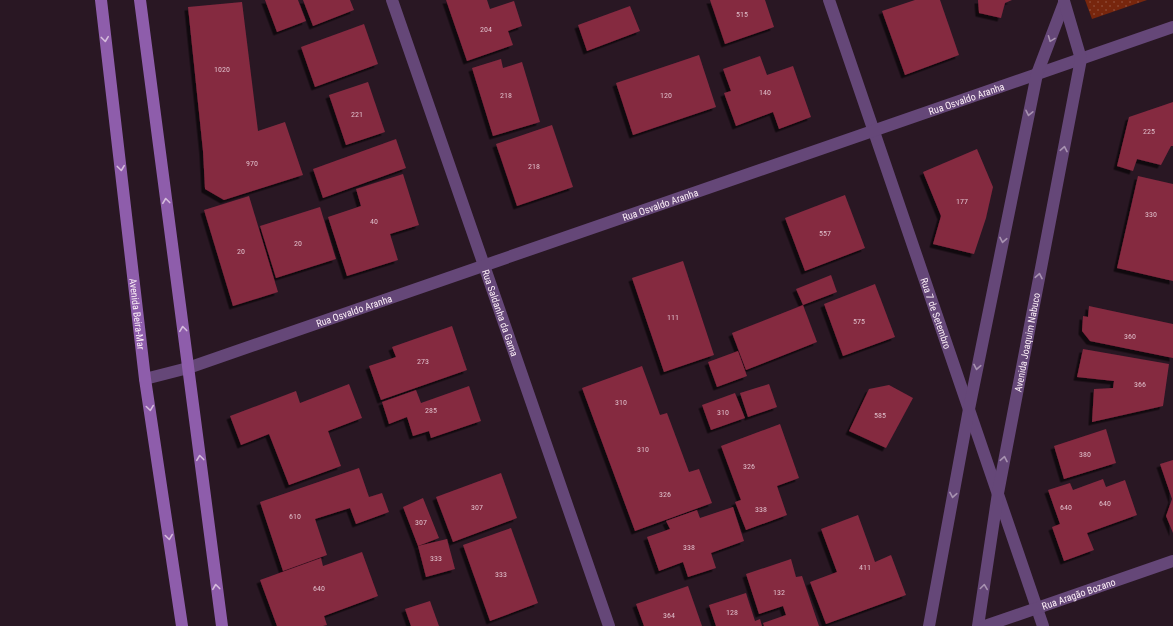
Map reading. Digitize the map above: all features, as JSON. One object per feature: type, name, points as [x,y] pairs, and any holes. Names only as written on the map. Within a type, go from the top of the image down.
[{"type":"street","name":"Avenida Beira-Mar","points":[[101,0],[146,379],[182,626]]},
{"type":"street","points":[[140,0],[222,626]]},
{"type":"street","name":"Rua Saldanha da Gama","points":[[392,0],[609,626]]},
{"type":"street","name":"Rua 7 de Setembro","points":[[829,0],[1043,626]]},
{"type":"street","points":[[1064,2],[1081,59]]},
{"type":"street","points":[[929,626],[969,409],[1037,74],[1064,2]]},
{"type":"street","name":"Rua Osvaldo Aranha","points":[[146,379],[188,368],[1173,27]]},
{"type":"street","name":"Avenida Joaquim Nabuco","points":[[978,626],[998,493],[1081,59]]},
{"type":"street","name":"Rua Aragão Bozano","points":[[985,626],[1173,561]]},
{"type":"shaded area","points":[[1085,0],[1147,0],[1092,19]]},
{"type":"building","points":[[265,0],[298,0],[306,21],[277,32]]},
{"type":"building","points":[[303,0],[350,0],[354,10],[313,26]]},
{"type":"building","points":[[446,0],[487,0],[490,9],[514,1],[522,26],[508,31],[513,45],[467,61]]},
{"type":"building","points":[[710,0],[765,0],[774,27],[725,44]]},
{"type":"building","points":[[915,0],[940,0],[959,55],[905,75],[882,11]]},
{"type":"building","points":[[978,0],[1012,0],[1005,3],[1001,18],[979,13]]},
{"type":"building","points":[[242,2],[258,131],[285,122],[303,175],[224,200],[205,189],[203,151],[188,7]]},
{"type":"building","points":[[630,6],[640,31],[587,51],[578,25]]},
{"type":"building","points":[[364,24],[378,64],[315,87],[301,47]]},
{"type":"building","points":[[699,55],[716,107],[633,135],[616,83]]},
{"type":"building","points":[[760,56],[767,75],[793,66],[811,117],[779,129],[773,112],[736,126],[724,93],[731,91],[723,69]]},
{"type":"building","points":[[501,59],[503,68],[522,62],[540,122],[493,136],[472,68]]},
{"type":"building","points":[[368,82],[385,132],[346,145],[329,95]]},
{"type":"building","points":[[1173,102],[1173,146],[1171,146],[1161,165],[1137,159],[1133,171],[1117,166],[1129,117]]},
{"type":"building","points":[[552,125],[573,187],[517,206],[496,144]]},
{"type":"building","points":[[396,139],[406,168],[323,198],[313,169]]},
{"type":"building","points":[[977,149],[993,187],[986,218],[974,254],[933,244],[941,216],[923,172]]},
{"type":"building","points":[[403,174],[419,225],[390,234],[398,260],[347,276],[328,217],[361,206],[356,189]]},
{"type":"building","points":[[1138,176],[1173,184],[1173,281],[1117,268]]},
{"type":"building","points":[[845,195],[865,248],[805,271],[785,218]]},
{"type":"building","points":[[249,196],[278,292],[233,306],[204,210]]},
{"type":"building","points":[[320,207],[336,259],[276,278],[260,226]]},
{"type":"building","points":[[683,261],[714,355],[664,372],[632,278]]},
{"type":"building","points":[[831,275],[837,292],[803,305],[796,289]]},
{"type":"building","points":[[875,284],[895,337],[843,356],[824,304]]},
{"type":"building","points":[[803,305],[817,342],[746,370],[732,333]]},
{"type":"building","points":[[1089,306],[1173,324],[1173,358],[1090,341],[1082,331],[1083,316],[1088,317]]},
{"type":"building","points":[[452,326],[467,370],[381,400],[369,366],[396,357],[392,347]]},
{"type":"building","points":[[1083,349],[1169,364],[1163,406],[1092,422],[1094,389],[1113,388],[1114,381],[1077,377]]},
{"type":"building","points":[[738,351],[747,376],[717,387],[708,362]]},
{"type":"building","points":[[642,366],[660,415],[667,413],[689,472],[699,469],[712,503],[635,531],[582,388]]},
{"type":"building","points":[[349,384],[362,418],[328,431],[341,466],[289,485],[269,434],[241,445],[230,416],[296,391],[300,403]]},
{"type":"building","points":[[769,384],[777,407],[748,417],[740,393]]},
{"type":"building","points":[[889,385],[913,398],[886,448],[849,431],[869,389]]},
{"type":"building","points":[[469,386],[481,421],[431,438],[429,431],[413,436],[407,417],[389,424],[382,402],[416,390],[421,403]]},
{"type":"building","points":[[735,393],[745,418],[711,430],[702,405]]},
{"type":"building","points":[[780,424],[799,478],[777,486],[787,515],[746,530],[735,502],[741,500],[721,446]]},
{"type":"building","points":[[1106,429],[1116,463],[1064,479],[1054,446]]},
{"type":"building","points":[[1173,460],[1173,533],[1166,516],[1172,499],[1160,464]]},
{"type":"building","points":[[359,468],[369,497],[382,493],[389,512],[356,524],[350,508],[315,519],[327,555],[283,571],[260,502]]},
{"type":"building","points":[[501,473],[517,518],[453,542],[436,497]]},
{"type":"building","points":[[1103,479],[1106,487],[1125,480],[1137,515],[1087,533],[1094,550],[1064,561],[1052,527],[1060,524],[1048,490],[1070,483],[1073,490]]},
{"type":"building","points":[[423,498],[439,538],[418,546],[403,507]]},
{"type":"building","points":[[733,507],[744,541],[711,553],[716,568],[688,577],[683,562],[659,571],[647,537],[670,529],[666,521],[697,510],[700,518]]},
{"type":"building","points":[[858,515],[875,562],[891,555],[906,595],[826,624],[810,582],[837,572],[821,529]]},
{"type":"building","points":[[511,528],[538,603],[490,621],[463,545]]},
{"type":"building","points":[[447,539],[455,569],[426,577],[418,546]]},
{"type":"building","points":[[362,552],[378,596],[324,616],[327,625],[277,626],[260,580],[321,558],[323,566]]},
{"type":"building","points":[[791,559],[796,577],[802,576],[819,626],[764,626],[763,623],[786,615],[783,606],[759,614],[746,574]]},
{"type":"building","points":[[688,586],[702,626],[644,626],[636,604]]},
{"type":"building","points":[[746,593],[755,621],[760,619],[762,626],[716,626],[709,605]]},
{"type":"building","points":[[430,601],[439,626],[411,626],[405,609]]}]
